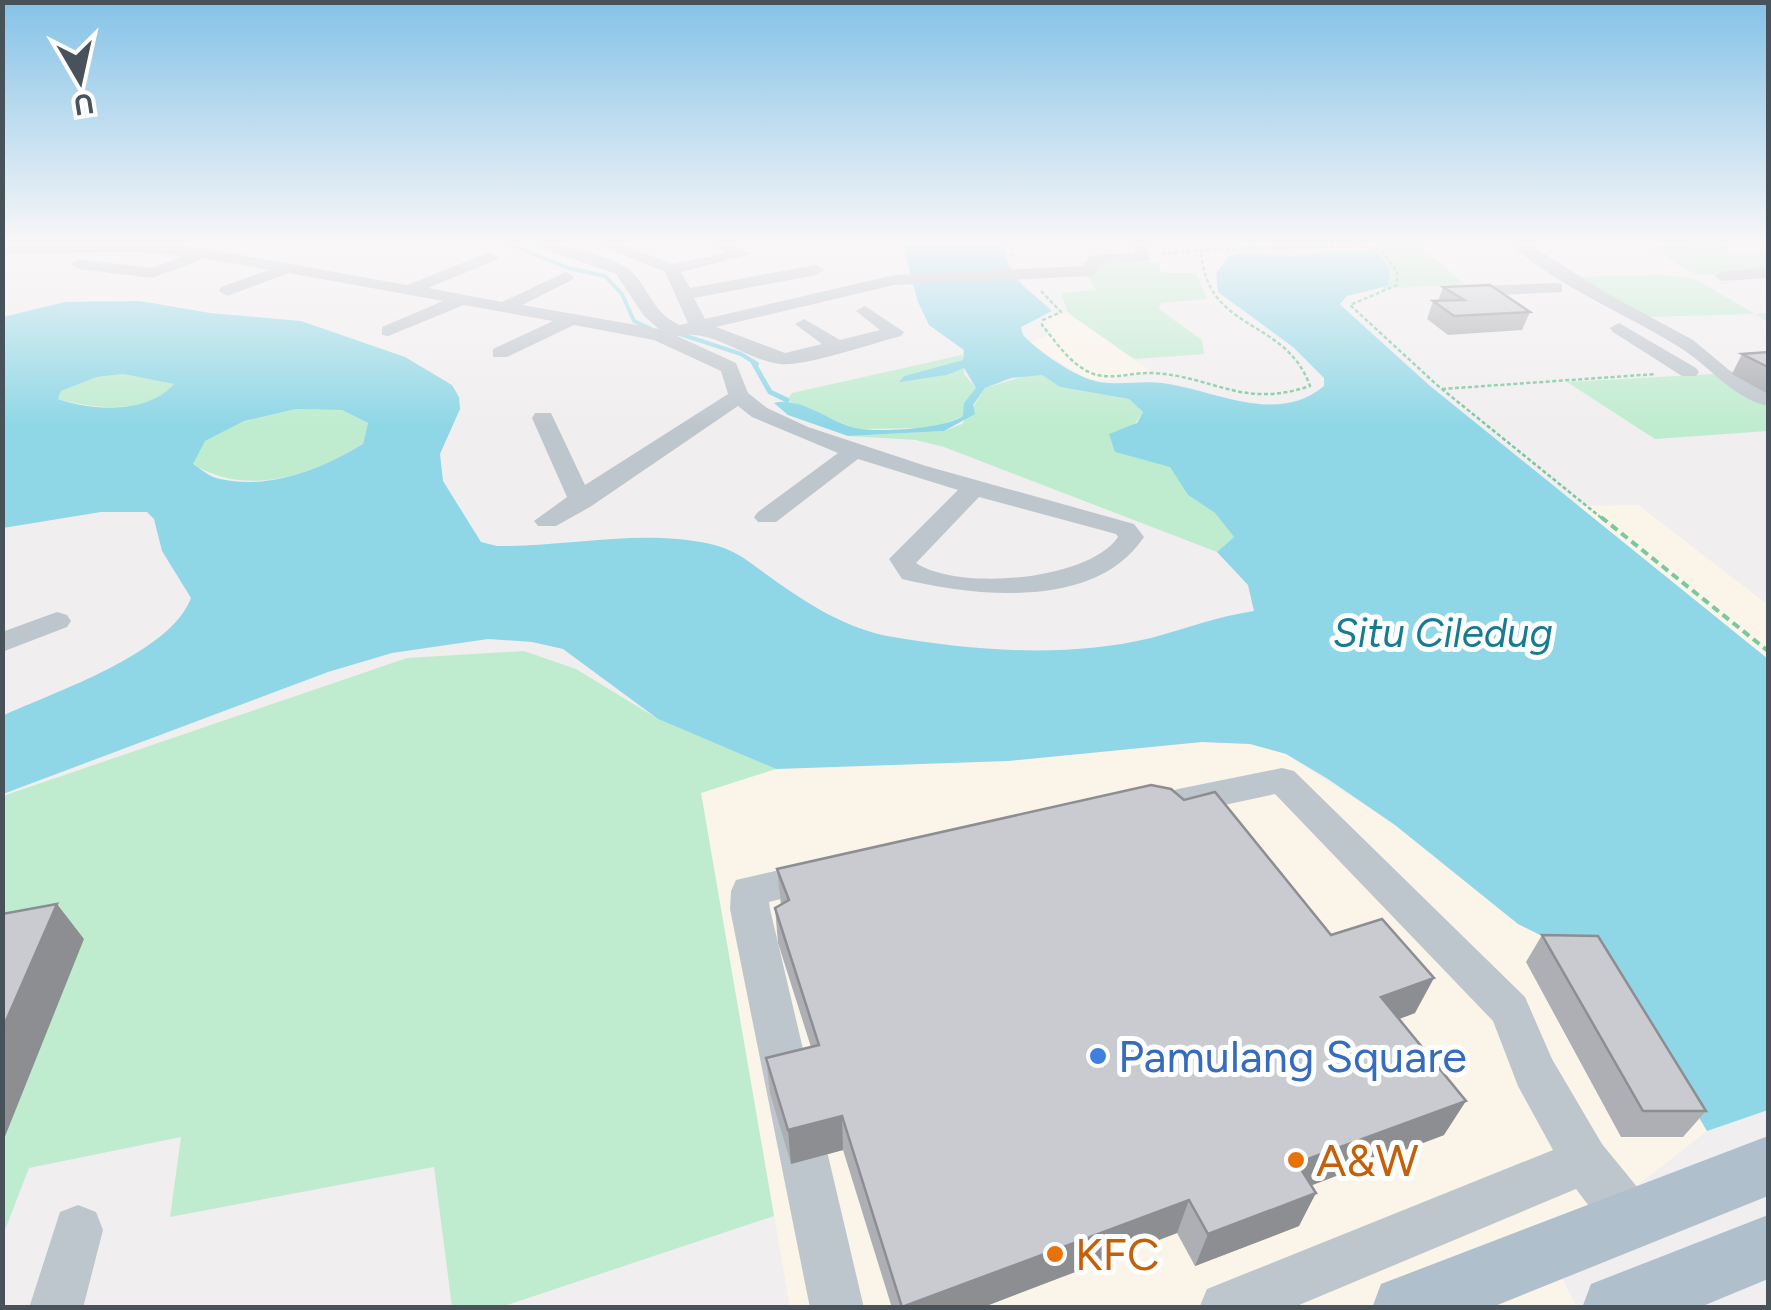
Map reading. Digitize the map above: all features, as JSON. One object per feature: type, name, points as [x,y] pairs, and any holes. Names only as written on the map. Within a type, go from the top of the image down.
[{"type":"main road","points":[[1404,1308],[1768,1166]]},
{"type":"main road","points":[[1615,1308],[1768,1247]]},
{"type":"street","points":[[388,330],[454,303]]},
{"type":"street","points":[[485,303],[667,332],[798,303]]},
{"type":"street","points":[[504,307],[512,303]]},
{"type":"street","points":[[642,303],[667,332],[729,367],[739,396],[762,415],[854,452],[976,486],[1125,530],[1131,538],[1108,562],[1077,574],[1001,586],[940,579],[904,566],[902,559],[976,486]]},
{"type":"street","points":[[690,303],[699,326],[775,358],[895,332],[865,312]]},
{"type":"street","points":[[1580,303],[1689,372]]},
{"type":"street","points":[[1612,303],[1680,341],[1722,374],[1768,400]]},
{"type":"street","points":[[500,353],[572,319]]},
{"type":"street","points":[[804,324],[838,347]]},
{"type":"street","points":[[1665,373],[1753,368]]},
{"type":"street","points":[[547,522],[739,396]]},
{"type":"street","points":[[543,418],[581,502]]},
{"type":"street","points":[[767,516],[854,452]]},
{"type":"street","points":[[2,643],[58,622]]},
{"type":"street","points":[[1149,808],[1282,780],[1510,1010],[1534,1071],[1585,1161],[1630,1217]]},
{"type":"street","points":[[837,1308],[750,910],[750,891],[864,867]]},
{"type":"street","points":[[1226,1308],[1585,1161]]},
{"type":"street","points":[[56,1308],[78,1230]]},
{"type":"path","points":[[1051,303],[1061,312],[1043,320],[1042,325],[1073,362],[1092,374],[1158,374],[1251,398],[1286,396],[1310,386],[1307,370],[1268,335],[1222,303]]},
{"type":"path","points":[[1352,303],[1442,389],[1768,651]]},
{"type":"path","points":[[1442,389],[1665,373]]},
{"type":"shaded area","points":[[1068,313],[1151,371],[1098,382],[1083,377],[1029,342],[1052,334],[1040,320]]},
{"type":"shaded area","points":[[1638,505],[1768,605],[1768,659],[1578,506]]},
{"type":"shaded area","points":[[1202,742],[1250,744],[1286,754],[1395,825],[1518,924],[1611,970],[1707,1131],[1549,1254],[1577,1307],[790,1307],[701,793],[776,769],[1008,761]]},
{"type":"green space","points":[[1065,303],[1161,303],[1159,309],[1202,340],[1204,354],[1134,359],[1068,313]]},
{"type":"green space","points":[[1619,303],[1736,303],[1755,314],[1641,317]]},
{"type":"green space","points":[[962,355],[963,360],[904,376],[900,381],[947,375],[964,367],[964,374],[976,388],[963,416],[933,428],[856,429],[787,400],[792,393]]},
{"type":"green space","points":[[1732,373],[1768,397],[1768,431],[1655,439],[1567,382]]},
{"type":"green space","points":[[123,374],[175,384],[150,401],[120,407],[58,399],[61,391],[97,377]]},
{"type":"green space","points":[[1028,375],[1042,375],[1060,387],[1129,399],[1143,412],[1115,452],[1170,466],[1188,495],[1215,513],[1234,537],[1217,552],[944,447],[916,440],[848,436],[944,431],[962,424],[985,388]]},
{"type":"green space","points":[[296,409],[342,410],[368,423],[363,444],[301,473],[258,481],[236,480],[193,464],[204,441],[244,421]]},
{"type":"green space","points":[[524,651],[576,669],[658,719],[776,769],[701,793],[774,1216],[501,1307],[452,1307],[434,1167],[170,1217],[181,1137],[29,1168],[3,1235],[3,796],[407,658]]},
{"type":"water","name":"Situ Ciledug","points":[[60,303],[152,303],[301,321],[405,357],[452,385],[459,397],[460,409],[440,454],[443,481],[481,542],[524,546],[664,538],[718,546],[739,555],[844,622],[876,633],[957,646],[1087,648],[1151,638],[1254,611],[1248,585],[1217,552],[1234,537],[1215,513],[1188,495],[1170,467],[1115,452],[1109,434],[1137,423],[1143,412],[1129,399],[1060,387],[1042,375],[1011,378],[985,388],[973,405],[975,414],[944,431],[848,436],[788,415],[774,403],[794,403],[845,425],[865,429],[927,427],[963,416],[964,403],[976,388],[964,368],[947,375],[899,382],[904,376],[963,360],[964,350],[929,325],[919,303],[1043,303],[1052,311],[1021,327],[1023,335],[1044,354],[1086,378],[1105,383],[1162,383],[1245,402],[1286,403],[1305,398],[1324,386],[1324,378],[1293,347],[1233,303],[1341,303],[1429,385],[1768,659],[1768,1110],[1707,1131],[1611,970],[1518,924],[1395,825],[1328,779],[1286,754],[1250,744],[1202,742],[1008,761],[776,769],[658,719],[563,649],[488,639],[392,653],[328,672],[3,794],[2,716],[136,654],[179,618],[191,598],[162,551],[154,519],[147,512],[101,512],[3,528],[3,317]],"holes":[[[123,374],[174,384],[163,394],[135,405],[87,406],[58,399],[61,391],[97,377]],[[296,409],[342,410],[368,423],[363,444],[313,469],[276,479],[239,482],[217,478],[193,464],[205,441],[244,421]]]},
{"type":"building","points":[[1436,303],[1517,303],[1530,312],[1454,316]]},
{"type":"building","points":[[1768,352],[1768,367],[1742,354]]},
{"type":"building","name":"Pamulang Square","points":[[1151,785],[1171,789],[1184,800],[1215,792],[1331,935],[1382,919],[1434,978],[1381,997],[1466,1101],[1297,1163],[1316,1193],[1208,1234],[1189,1200],[902,1307],[842,1116],[788,1130],[766,1058],[819,1045],[775,908],[789,900],[777,869]]},
{"type":"building","points":[[57,904],[2,1030],[2,914]]},
{"type":"building","points":[[1542,935],[1598,936],[1706,1111],[1643,1111]]},
{"type":"waterway","points":[[626,303],[634,321],[651,329]]},
{"type":"waterway","points":[[680,334],[741,354],[757,364]]},
{"type":"waterway","points":[[753,362],[770,392],[787,400]]},
{"type":"place","name":"Pamulang Square","points":[[1098,1056]]},
{"type":"place","name":"A&W","points":[[1296,1160]]},
{"type":"place","name":"KFC","points":[[1055,1254]]}]
